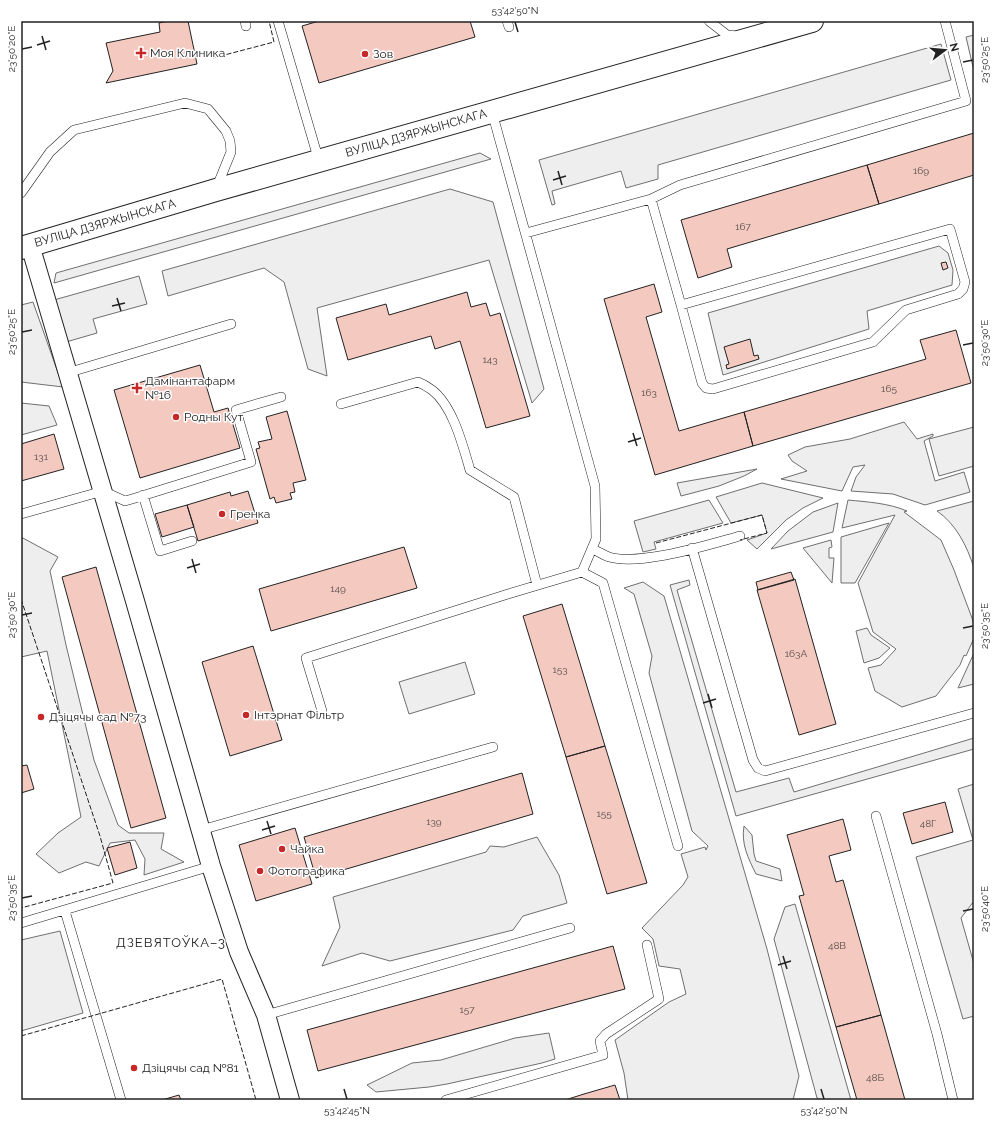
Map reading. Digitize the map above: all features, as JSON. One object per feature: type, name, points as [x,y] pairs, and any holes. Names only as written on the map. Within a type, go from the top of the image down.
[{"type":"main road","name":"ВУЛІЦА ДЗЯРЖЫНСКАГА","points":[[25,246],[216,190],[812,21]]},
{"type":"street","points":[[25,246],[67,373],[103,491],[212,866],[239,952],[266,1015],[290,1100]]},
{"type":"lane","points":[[278,21],[319,161]]},
{"type":"lane","points":[[709,21],[727,35],[759,36]]},
{"type":"lane","points":[[526,233],[651,199],[680,185],[966,101],[945,21]]},
{"type":"lane","points":[[21,193],[50,152],[74,130],[184,103],[208,109],[226,131],[230,141],[231,152],[216,190]]},
{"type":"lane","points":[[492,112],[595,486],[596,539],[582,572]]},
{"type":"lane","points":[[651,199],[680,305],[702,383],[706,388],[713,389],[873,342],[906,310],[958,294],[963,289],[965,282],[950,229],[680,305]]},
{"type":"lane","points":[[67,373],[231,324]]},
{"type":"lane","points":[[341,404],[418,382],[433,390],[444,403],[460,436],[470,470],[514,497],[537,585]]},
{"type":"lane","points":[[21,514],[103,491],[125,501],[251,462],[236,410],[281,397]]},
{"type":"lane","points":[[143,496],[160,551],[192,541]]},
{"type":"lane","points":[[592,549],[610,557],[634,559],[651,557],[740,536]]},
{"type":"lane","points":[[692,548],[753,760],[758,768],[765,772],[974,714]]},
{"type":"lane","points":[[322,711],[306,658],[582,572],[603,583],[678,846]]},
{"type":"lane","points":[[201,830],[493,747]]},
{"type":"lane","points":[[876,816],[937,1034],[953,1100]]},
{"type":"lane","points":[[21,923],[212,866]]},
{"type":"lane","points":[[65,911],[121,1100]]},
{"type":"lane","points":[[266,1015],[570,928]]},
{"type":"lane","points":[[446,1100],[603,1055],[600,1041],[603,1038],[659,999],[647,945]]},
{"type":"shaded area","points":[[974,35],[974,66],[973,67],[966,37]]},
{"type":"shaded area","points":[[941,44],[951,80],[658,165],[658,179],[626,188],[621,171],[552,191],[555,204],[552,205],[539,160]]},
{"type":"shaded area","points":[[480,153],[491,159],[54,283],[56,273]]},
{"type":"shaded area","points":[[450,189],[493,202],[544,389],[532,403],[489,260],[317,308],[327,376],[308,369],[284,282],[264,268],[168,296],[162,271]]},
{"type":"shaded area","points":[[939,246],[948,253],[953,270],[952,285],[867,311],[869,329],[723,375],[708,313]]},
{"type":"shaded area","points":[[139,276],[147,304],[93,319],[97,333],[66,342],[54,300]]},
{"type":"shaded area","points":[[33,302],[63,387],[21,382],[21,305]]},
{"type":"shaded area","points":[[21,403],[49,406],[57,425],[21,435]]},
{"type":"shaded area","points":[[904,422],[917,439],[933,434],[933,436],[924,441],[935,481],[964,472],[970,492],[925,505],[893,494],[851,491],[856,477],[865,465],[853,467],[842,491],[781,479],[807,471],[792,461],[788,455],[805,447],[850,439]]},
{"type":"shaded area","points":[[974,427],[974,466],[939,476],[929,439]]},
{"type":"shaded area","points":[[757,469],[719,486],[681,496],[677,483]]},
{"type":"shaded area","points":[[762,483],[823,498],[803,508],[786,520],[757,549],[747,540],[767,533],[762,515],[731,523],[716,497]]},
{"type":"shaded area","points":[[709,500],[723,523],[654,542],[656,549],[643,552],[634,521]]},
{"type":"shaded area","points":[[848,500],[870,502],[900,508],[907,511],[904,512],[941,540],[972,618],[974,625],[974,638],[966,656],[964,655],[960,665],[936,696],[902,707],[875,691],[868,668],[881,665],[896,649],[873,632],[858,583],[895,515],[842,528]]},
{"type":"shaded area","points":[[974,501],[974,568],[960,536],[950,522],[937,511]]},
{"type":"shaded area","points":[[838,503],[833,532],[771,549],[788,531],[813,512]]},
{"type":"shaded area","points":[[889,523],[855,583],[841,583],[841,537]]},
{"type":"shaded area","points":[[21,537],[58,557],[50,571],[66,645],[94,760],[118,825],[129,833],[164,833],[161,849],[184,862],[144,875],[145,859],[135,840],[110,843],[99,866],[86,862],[59,873],[36,854],[58,833],[81,817],[47,651],[21,657]]},
{"type":"shaded area","points":[[831,540],[832,547],[829,548],[829,558],[834,558],[832,583],[803,548]]},
{"type":"shaded area","points":[[689,580],[690,585],[677,590],[736,792],[789,778],[794,792],[974,738],[974,749],[736,816],[670,585]]},
{"type":"shaded area","points":[[643,582],[664,596],[767,949],[799,1076],[793,1100],[628,1100],[624,1073],[615,1040],[669,1002],[686,994],[680,969],[659,966],[653,939],[642,928],[683,885],[688,877],[681,854],[705,847],[706,850],[708,846],[692,831],[649,673],[652,656],[634,594],[624,588]]},
{"type":"shaded area","points":[[867,628],[871,635],[890,648],[879,658],[864,663],[856,631]]},
{"type":"shaded area","points":[[974,653],[974,684],[958,688]]},
{"type":"shaded area","points":[[465,662],[475,694],[409,714],[399,682]]},
{"type":"shaded area","points":[[974,784],[974,901],[961,918],[974,964],[974,1016],[963,1019],[916,857],[973,840],[958,789]]},
{"type":"shaded area","points":[[744,826],[752,835],[756,861],[780,869],[782,881],[756,874],[744,845]]},
{"type":"shaded area","points":[[537,837],[559,875],[567,903],[523,916],[513,930],[390,961],[362,953],[322,966],[340,927],[333,897],[486,852],[490,846],[504,847]]},
{"type":"shaded area","points":[[795,904],[851,1100],[821,1100],[817,1098],[774,939],[785,907]]},
{"type":"shaded area","points":[[60,931],[83,1013],[21,1031],[21,940]]},
{"type":"shaded area","points":[[549,1033],[555,1059],[542,1063],[429,1087],[376,1092],[367,1085],[412,1063],[441,1060],[515,1038]]},
{"type":"building","points":[[168,21],[188,21],[197,64],[106,83],[113,71],[106,43],[160,32],[159,23]]},
{"type":"building","name":"Зов","points":[[319,21],[470,21],[475,37],[319,83],[302,26]]},
{"type":"building","points":[[974,133],[974,175],[879,204],[867,165]]},
{"type":"building","points":[[867,165],[879,204],[727,249],[732,267],[698,278],[681,220]]},
{"type":"building","points":[[946,262],[948,268],[943,270],[941,263]]},
{"type":"building","points":[[654,284],[662,312],[646,317],[679,431],[744,412],[753,446],[655,475],[604,299]]},
{"type":"building","points":[[467,292],[471,307],[486,303],[490,316],[500,313],[530,416],[486,428],[460,341],[435,349],[431,336],[348,360],[336,318],[386,304],[389,315]]},
{"type":"building","points":[[956,330],[971,383],[753,446],[744,412],[926,359],[920,340]]},
{"type":"building","points":[[750,339],[754,356],[758,355],[759,359],[727,369],[726,365],[729,364],[724,347]]},
{"type":"building","name":"Родны Кут","points":[[200,365],[214,412],[228,408],[240,448],[140,478],[114,390]]},
{"type":"building","points":[[287,411],[306,480],[293,483],[295,492],[290,493],[292,499],[276,503],[274,497],[270,499],[256,449],[260,448],[258,442],[272,439],[266,417]]},
{"type":"building","points":[[54,434],[64,469],[21,481],[21,444]]},
{"type":"building","name":"Гренка","points":[[248,491],[258,523],[198,541],[187,505],[230,492],[231,496]]},
{"type":"building","points":[[187,505],[194,527],[162,537],[155,514]]},
{"type":"building","points":[[404,547],[417,588],[271,631],[259,589]]},
{"type":"building","points":[[96,567],[166,818],[131,828],[62,577]]},
{"type":"building","points":[[791,572],[794,580],[758,590],[756,582]]},
{"type":"building","points":[[795,579],[836,724],[799,735],[757,590]]},
{"type":"building","points":[[562,604],[605,746],[566,757],[523,616]]},
{"type":"building","name":"Інтэрнат Фільтр","points":[[253,646],[282,740],[230,756],[202,662]]},
{"type":"building","points":[[605,746],[647,883],[607,894],[566,757]]},
{"type":"building","points":[[27,765],[34,789],[21,793],[21,766]]},
{"type":"building","points":[[522,773],[533,814],[316,878],[304,837]]},
{"type":"building","points":[[945,802],[953,832],[912,844],[903,813]]},
{"type":"building","points":[[843,819],[851,850],[829,856],[836,882],[843,880],[881,1015],[836,1027],[799,896],[804,895],[787,835]]},
{"type":"building","points":[[295,828],[312,884],[256,901],[239,845]]},
{"type":"building","points":[[130,842],[137,868],[115,875],[107,848]]},
{"type":"building","points":[[613,946],[625,989],[318,1071],[307,1030]]},
{"type":"building","points":[[881,1015],[905,1100],[857,1100],[836,1027]]},
{"type":"building","points":[[615,1085],[620,1100],[565,1100],[584,1094]]},
{"type":"building","points":[[179,1095],[181,1100],[162,1100]]},
{"type":"fence","points":[[213,58],[274,42],[269,21]]},
{"type":"fence","points":[[656,543],[762,515],[767,533],[740,540]]},
{"type":"fence","points":[[21,599],[100,836],[113,883],[21,908]]},
{"type":"fence","points":[[21,1036],[222,979],[256,1100]]},
{"type":"place","name":"Моя Клиника","points":[[141,53]]},
{"type":"place","name":"Зов","points":[[365,54]]},
{"type":"place","name":"Дамінантафарм №16","points":[[137,388]]},
{"type":"place","name":"Родны Кут","points":[[176,417]]},
{"type":"place","name":"Гренка","points":[[222,514]]},
{"type":"place","name":"Інтэрнат Фільтр","points":[[246,715]]},
{"type":"place","name":"Дзіцячы сад №73","points":[[41,717]]},
{"type":"place","name":"Чайка","points":[[282,849]]},
{"type":"place","name":"Фотографика","points":[[260,871]]},
{"type":"place","name":"Дзіцячы сад №81","points":[[134,1068]]},
{"type":"district","name":"ДЗЕВЯТОЎКА–3","points":[[171,942]]}]
